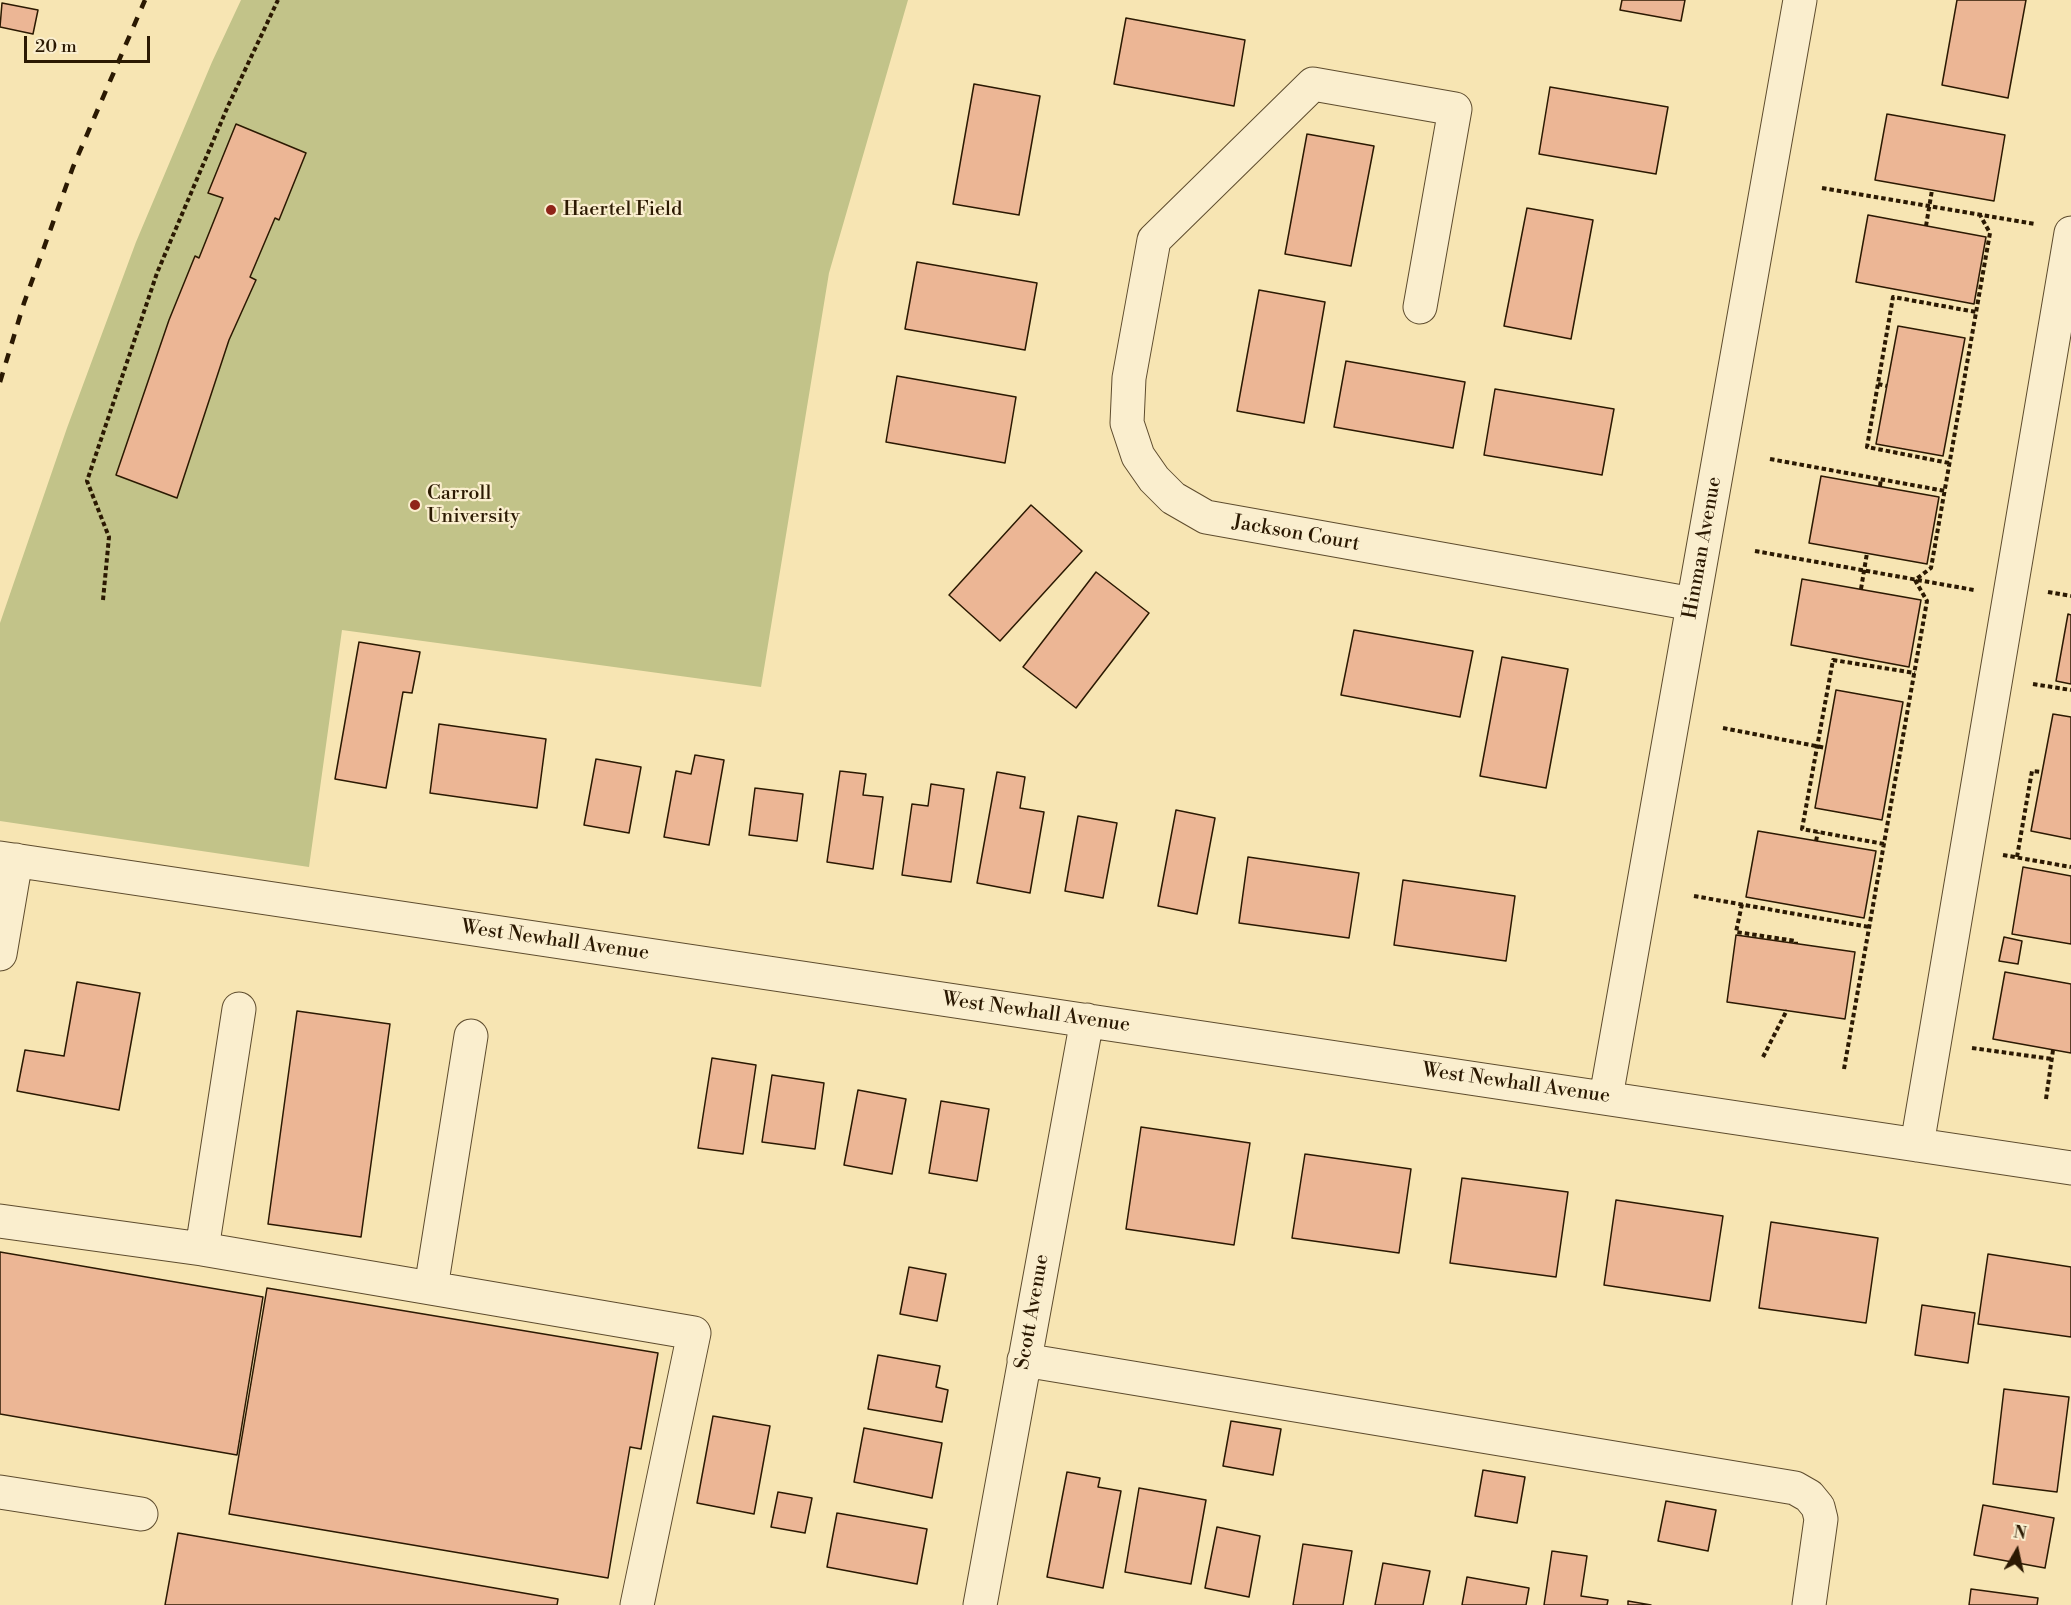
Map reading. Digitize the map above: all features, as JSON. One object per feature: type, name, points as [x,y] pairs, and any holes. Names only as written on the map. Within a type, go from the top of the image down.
[{"type":"street","name":"Hinman Avenue","points":[[1606,1097],[1800,0]]},
{"type":"street","name":"Jackson Court","points":[[1420,307],[1455,109],[1313,84],[1154,240],[1129,378],[1127,423],[1138,456],[1154,479],[1173,498],[1206,517],[1694,604]]},
{"type":"street","points":[[1917,1145],[2071,233]]},
{"type":"street","points":[[0,954],[8,859]]},
{"type":"street","name":"West Newhall Avenue","points":[[8,859],[2071,1168]]},
{"type":"street","points":[[202,1249],[240,1009]]},
{"type":"street","name":"Scott Avenue","points":[[980,1605],[1087,1020]]},
{"type":"street","points":[[430,1288],[471,1036]]},
{"type":"street","points":[[0,1221],[202,1249],[694,1333],[637,1605]]},
{"type":"street","points":[[1024,1360],[1794,1488],[1809,1496],[1818,1507],[1821,1519],[1809,1605]]},
{"type":"street","points":[[0,1492],[141,1514]]},
{"type":"path","points":[[103,600],[110,537],[87,481],[157,273],[228,106],[278,0]]},
{"type":"path","points":[[1822,188],[2012,220]]},
{"type":"path","points":[[1926,226],[1932,190]]},
{"type":"path","points":[[1916,580],[1931,568],[1945,491],[1990,232],[1980,215]]},
{"type":"path","points":[[1949,463],[1867,447],[1893,297],[1976,312]]},
{"type":"path","points":[[1878,384],[1887,386]]},
{"type":"path","points":[[1953,399],[1961,399]]},
{"type":"path","points":[[1770,459],[1945,491]]},
{"type":"path","points":[[1880,486],[1881,479]]},
{"type":"path","points":[[1755,551],[1948,586]]},
{"type":"path","points":[[1861,589],[1868,553]]},
{"type":"path","points":[[1844,1069],[1927,601],[1916,580]]},
{"type":"path","points":[[2047,592],[2071,596]]},
{"type":"path","points":[[1849,662],[1850,656]]},
{"type":"path","points":[[1884,844],[1802,829],[1817,746],[1833,660],[1915,673]]},
{"type":"path","points":[[2032,684],[2071,690]]},
{"type":"path","points":[[1723,728],[1826,747]]},
{"type":"path","points":[[1893,759],[1899,760]]},
{"type":"path","points":[[2017,857],[2032,771],[2042,772]]},
{"type":"path","points":[[1816,841],[1818,832]]},
{"type":"path","points":[[2002,855],[2071,867]]},
{"type":"path","points":[[1694,896],[1869,927]]},
{"type":"path","points":[[1742,904],[1736,932],[1796,941],[1796,944]]},
{"type":"path","points":[[1803,915],[1805,907]]},
{"type":"path","points":[[1763,1057],[1787,1010]]},
{"type":"path","points":[[1934,1043],[2052,1059]]},
{"type":"path","points":[[2046,1099],[2053,1050]]},
{"type":"green space","name":"Carroll University","points":[[241,0],[908,0],[829,273],[761,687],[342,630],[309,867],[0,821],[0,623],[67,428],[136,242],[212,62]]},
{"type":"building","points":[[1622,0],[1685,0],[1681,21],[1620,10]]},
{"type":"building","points":[[1957,0],[2026,0],[2008,98],[1942,85]]},
{"type":"building","points":[[2,3],[38,10],[33,34],[0,27]]},
{"type":"building","points":[[1126,18],[1245,40],[1234,106],[1114,84]]},
{"type":"building","points":[[974,84],[1040,96],[1019,215],[953,204]]},
{"type":"building","points":[[1550,87],[1668,107],[1656,174],[1539,154]]},
{"type":"building","points":[[1887,114],[2005,135],[1994,201],[1875,180]]},
{"type":"building","points":[[236,124],[306,153],[279,220],[275,218],[250,277],[256,280],[229,340],[177,498],[116,475],[169,320],[195,256],[199,258],[223,198],[208,193]]},
{"type":"building","points":[[1307,134],[1374,146],[1351,266],[1285,254]]},
{"type":"building","points":[[1527,208],[1593,220],[1571,339],[1504,326]]},
{"type":"building","points":[[1868,215],[1986,237],[1974,304],[1856,282]]},
{"type":"building","points":[[917,262],[1037,283],[1025,350],[905,329]]},
{"type":"building","points":[[1259,290],[1325,302],[1304,423],[1237,411]]},
{"type":"building","points":[[1898,326],[1965,338],[1943,456],[1876,444]]},
{"type":"building","points":[[1346,361],[1465,382],[1453,448],[1334,427]]},
{"type":"building","points":[[897,376],[1016,397],[1005,463],[886,442]]},
{"type":"building","points":[[1495,389],[1614,409],[1602,475],[1484,455]]},
{"type":"building","points":[[1821,476],[1939,497],[1927,564],[1809,543]]},
{"type":"building","points":[[1031,505],[1082,551],[1000,641],[949,595]]},
{"type":"building","points":[[1096,572],[1149,613],[1076,708],[1023,667]]},
{"type":"building","points":[[1802,579],[1921,600],[1909,667],[1791,645]]},
{"type":"building","points":[[2068,614],[2071,615],[2071,684],[2056,681]]},
{"type":"building","points":[[1354,630],[1473,651],[1460,717],[1341,695]]},
{"type":"building","points":[[359,642],[420,652],[412,693],[403,692],[386,788],[335,779]]},
{"type":"building","points":[[1502,657],[1568,669],[1546,788],[1480,776]]},
{"type":"building","points":[[1836,690],[1903,702],[1882,820],[1815,808]]},
{"type":"building","points":[[2053,714],[2071,717],[2071,839],[2031,831]]},
{"type":"building","points":[[439,724],[546,739],[537,808],[430,793]]},
{"type":"building","points":[[695,755],[724,760],[709,845],[664,837],[676,771],[691,774]]},
{"type":"building","points":[[596,759],[641,767],[629,833],[584,825]]},
{"type":"building","points":[[840,771],[866,774],[863,795],[883,797],[873,869],[827,862]]},
{"type":"building","points":[[997,772],[1025,777],[1020,808],[1044,812],[1030,893],[977,883]]},
{"type":"building","points":[[931,784],[964,789],[951,882],[902,875],[912,804],[928,806]]},
{"type":"building","points":[[755,788],[803,794],[797,841],[749,835]]},
{"type":"building","points":[[1176,810],[1215,818],[1197,914],[1158,906]]},
{"type":"building","points":[[1078,816],[1117,823],[1103,898],[1065,891]]},
{"type":"building","points":[[1758,831],[1876,851],[1864,918],[1746,897]]},
{"type":"building","points":[[1248,857],[1359,873],[1349,938],[1239,923]]},
{"type":"building","points":[[2023,867],[2071,876],[2071,944],[2012,934]]},
{"type":"building","points":[[1403,880],[1515,896],[1506,961],[1394,945]]},
{"type":"building","points":[[1736,935],[1855,952],[1845,1019],[1727,1002]]},
{"type":"building","points":[[2004,937],[2022,941],[2018,964],[1999,961]]},
{"type":"building","points":[[2005,972],[2071,984],[2071,1053],[1993,1039]]},
{"type":"building","points":[[77,982],[140,993],[119,1110],[17,1091],[25,1050],[64,1056]]},
{"type":"building","points":[[297,1011],[390,1024],[361,1237],[268,1224]]},
{"type":"building","points":[[712,1058],[756,1065],[743,1154],[698,1148]]},
{"type":"building","points":[[772,1075],[824,1083],[815,1149],[762,1142]]},
{"type":"building","points":[[858,1090],[906,1099],[892,1174],[844,1165]]},
{"type":"building","points":[[941,1101],[989,1109],[977,1181],[929,1173]]},
{"type":"building","points":[[1141,1127],[1250,1143],[1234,1245],[1126,1229]]},
{"type":"building","points":[[1305,1154],[1411,1169],[1399,1253],[1292,1238]]},
{"type":"building","points":[[1462,1178],[1568,1192],[1556,1277],[1450,1263]]},
{"type":"building","points":[[1616,1200],[1723,1216],[1710,1301],[1604,1285]]},
{"type":"building","points":[[1771,1222],[1878,1238],[1866,1323],[1759,1308]]},
{"type":"building","points":[[0,1252],[263,1297],[237,1455],[0,1414]]},
{"type":"building","points":[[1988,1254],[2071,1267],[2071,1337],[1978,1324]]},
{"type":"building","points":[[909,1267],[946,1274],[937,1321],[900,1314]]},
{"type":"building","points":[[267,1288],[658,1353],[641,1449],[630,1447],[608,1578],[229,1514]]},
{"type":"building","points":[[1922,1305],[1975,1313],[1968,1363],[1915,1355]]},
{"type":"building","points":[[878,1355],[940,1366],[936,1387],[948,1390],[942,1422],[868,1409]]},
{"type":"building","points":[[2004,1389],[2069,1397],[2057,1492],[1993,1484]]},
{"type":"building","points":[[713,1416],[770,1426],[754,1514],[697,1503]]},
{"type":"building","points":[[1231,1421],[1281,1429],[1273,1475],[1223,1466]]},
{"type":"building","points":[[864,1428],[942,1443],[932,1498],[854,1482]]},
{"type":"building","points":[[1483,1470],[1525,1477],[1517,1523],[1475,1516]]},
{"type":"building","points":[[1067,1472],[1100,1478],[1098,1487],[1121,1491],[1103,1588],[1047,1577]]},
{"type":"building","points":[[1139,1488],[1206,1500],[1191,1584],[1125,1572]]},
{"type":"building","points":[[778,1492],[812,1498],[805,1533],[771,1527]]},
{"type":"building","points":[[1666,1501],[1716,1510],[1708,1551],[1658,1541]]},
{"type":"building","points":[[1983,1505],[2054,1518],[2045,1568],[1974,1555]]},
{"type":"building","points":[[837,1513],[927,1529],[917,1584],[827,1567]]},
{"type":"building","points":[[1217,1527],[1260,1536],[1249,1597],[1205,1588]]},
{"type":"building","points":[[178,1533],[558,1599],[557,1605],[165,1605]]},
{"type":"building","points":[[1303,1544],[1352,1551],[1343,1605],[1293,1605]]},
{"type":"building","points":[[1552,1551],[1587,1556],[1581,1596],[1608,1600],[1607,1605],[1544,1605]]},
{"type":"building","points":[[1383,1563],[1430,1571],[1423,1605],[1375,1605]]},
{"type":"building","points":[[1467,1577],[1529,1588],[1526,1605],[1462,1605]]},
{"type":"building","points":[[1971,1589],[2038,1598],[2037,1605],[1969,1605]]},
{"type":"building","points":[[1628,1601],[1651,1605],[1628,1605]]},
{"type":"railway","points":[[0,382],[24,303],[73,167],[145,0]]},
{"type":"place","name":"Haertel Field","points":[[551,210]]},
{"type":"place","name":"Carroll University","points":[[415,505]]}]
